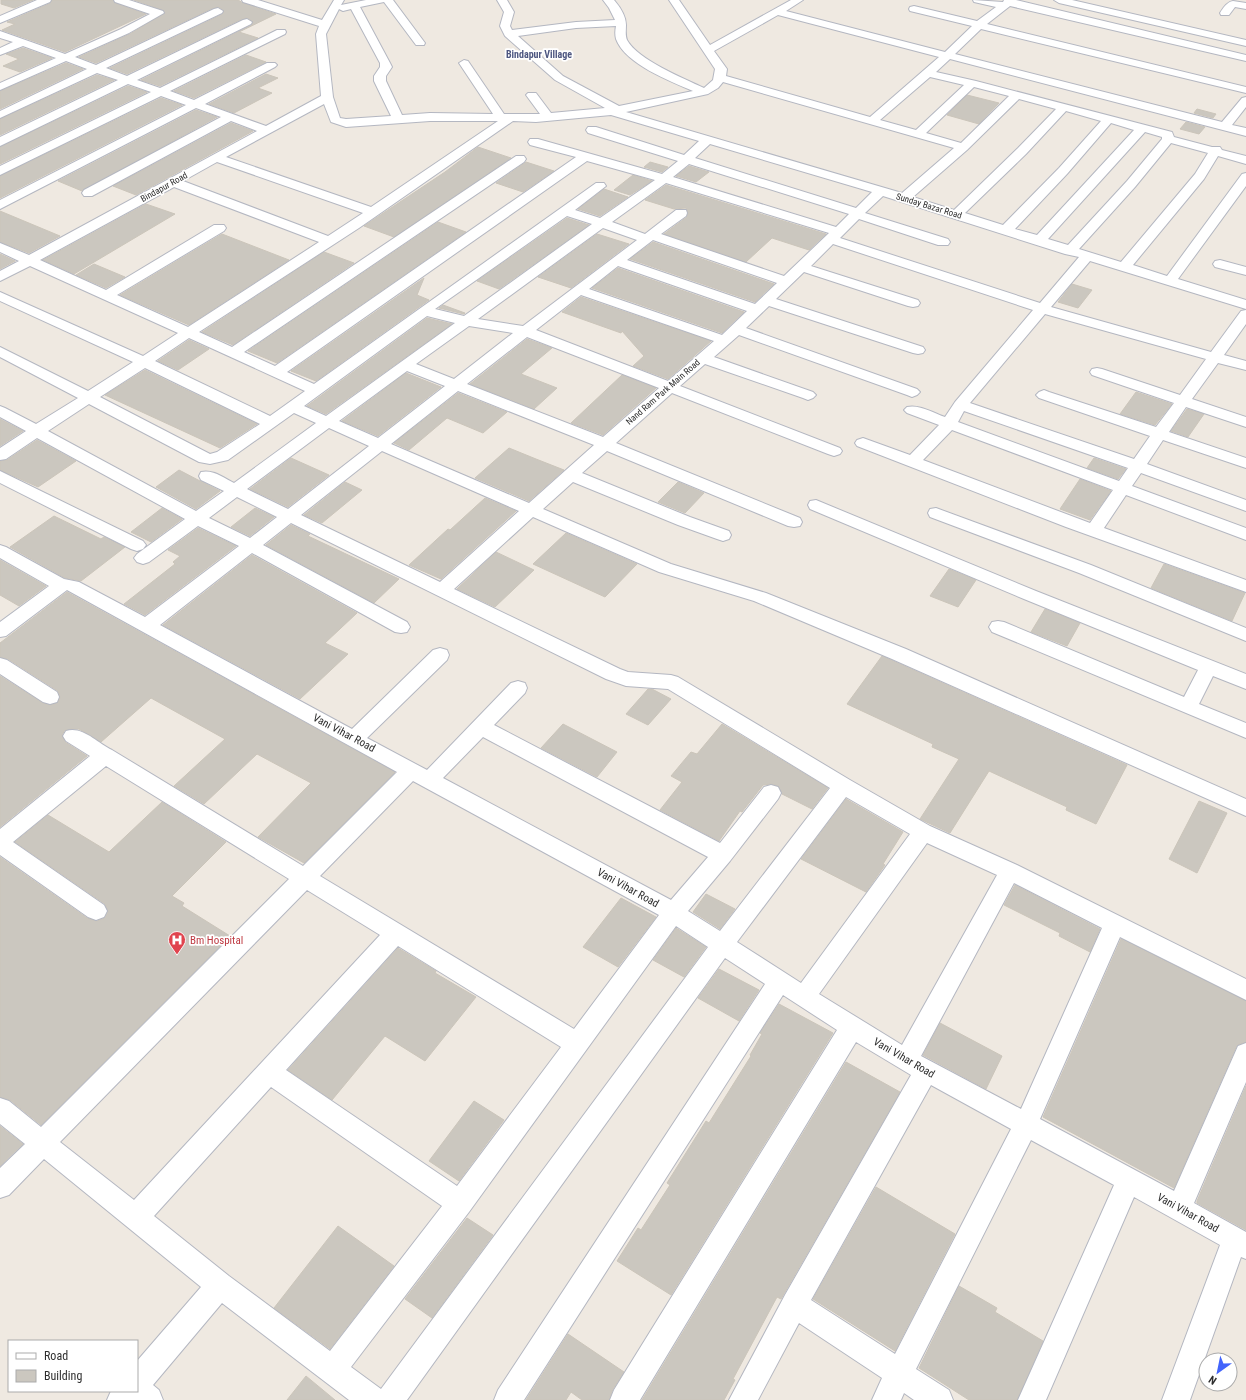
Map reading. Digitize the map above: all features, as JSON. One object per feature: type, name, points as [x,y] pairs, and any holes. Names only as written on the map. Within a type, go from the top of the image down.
[{"type":"street","points":[[0,20],[46,0]]},
{"type":"street","points":[[5,93],[66,58],[159,13],[119,0]]},
{"type":"street","points":[[247,0],[325,24]]},
{"type":"street","points":[[339,0],[321,34],[327,97],[335,120],[338,122],[430,117],[548,117],[614,110],[704,92],[716,85],[721,78],[721,69],[674,0]]},
{"type":"street","points":[[333,10],[380,0]]},
{"type":"street","points":[[388,0],[420,43]]},
{"type":"street","points":[[502,0],[510,12],[506,26],[509,34],[559,78],[614,110]]},
{"type":"street","points":[[608,0],[613,5],[621,23],[620,35],[622,41],[630,52],[648,64],[704,92]]},
{"type":"street","points":[[709,50],[798,0]]},
{"type":"street","points":[[978,0],[1008,3],[1246,58]]},
{"type":"street","points":[[1059,0],[1246,43]]},
{"type":"street","points":[[1091,8],[1101,0]]},
{"type":"street","points":[[872,121],[947,56],[979,25],[1008,3]]},
{"type":"street","points":[[1225,13],[1233,4],[1246,6]]},
{"type":"street","points":[[354,6],[385,63],[386,67],[380,76],[380,81],[398,119]]},
{"type":"street","points":[[914,9],[1246,90]]},
{"type":"street","points":[[0,115],[218,11]]},
{"type":"street","points":[[777,12],[1246,132]]},
{"type":"street","points":[[0,142],[129,81],[247,22]]},
{"type":"street","points":[[509,34],[576,25],[621,23]]},
{"type":"street","points":[[0,171],[281,32]]},
{"type":"street","points":[[0,34],[267,130]]},
{"type":"street","points":[[0,52],[22,42]]},
{"type":"street","points":[[464,62],[506,118]]},
{"type":"street","points":[[0,205],[271,65]]},
{"type":"street","points":[[927,73],[972,83],[1168,135],[1168,139]]},
{"type":"street","points":[[721,78],[963,147]]},
{"type":"street","points":[[918,134],[972,83]]},
{"type":"street","points":[[5,93],[25,103],[58,115]]},
{"type":"street","points":[[532,95],[548,117]]},
{"type":"street","points":[[904,198],[963,147],[1017,95]]},
{"type":"street","name":"Bindapur Road","points":[[0,277],[327,97]]},
{"type":"street","points":[[1225,126],[1244,105]]},
{"type":"street","points":[[956,215],[1022,151],[1064,107]]},
{"type":"street","name":"Sunday Bazar Road","points":[[614,110],[904,198],[1246,305]]},
{"type":"street","points":[[88,193],[230,117]]},
{"type":"street","points":[[0,455],[372,212],[506,118]]},
{"type":"street","points":[[1006,230],[1063,171],[1109,119]]},
{"type":"street","points":[[1039,241],[1142,128]]},
{"type":"street","points":[[592,130],[857,213],[943,242]]},
{"type":"street","points":[[0,476],[140,552],[196,518],[236,490],[405,365],[664,178],[708,139]]},
{"type":"street","points":[[1168,139],[1216,150],[1246,160]]},
{"type":"street","points":[[1070,251],[1131,184],[1168,139]]},
{"type":"street","points":[[534,142],[664,178],[1041,308],[1246,366]]},
{"type":"street","points":[[1124,267],[1200,176],[1216,150]]},
{"type":"street","points":[[277,372],[586,156]]},
{"type":"street","points":[[216,158],[372,212]]},
{"type":"street","points":[[234,352],[520,159]]},
{"type":"street","points":[[1170,281],[1246,177]]},
{"type":"street","points":[[173,182],[328,241]]},
{"type":"street","points":[[0,351],[205,458],[210,459],[222,456],[271,423],[424,311],[600,186]]},
{"type":"street","name":"Nand Ram Park Main Road","points":[[442,590],[670,386],[724,340],[880,191]]},
{"type":"street","points":[[566,211],[600,224],[649,237],[786,281]]},
{"type":"street","points":[[147,625],[252,546],[616,261],[681,213]]},
{"type":"street","points":[[107,295],[219,228]]},
{"type":"street","points":[[0,247],[316,390]]},
{"type":"street","points":[[912,462],[948,424],[960,405],[1041,308],[1087,256]]},
{"type":"street","points":[[616,261],[761,305],[918,350]]},
{"type":"street","points":[[1220,264],[1246,271]]},
{"type":"street","points":[[802,267],[913,303]]},
{"type":"street","points":[[579,290],[724,340]]},
{"type":"street","points":[[0,296],[143,361],[271,423]]},
{"type":"street","points":[[424,311],[466,321],[526,331],[834,451]]},
{"type":"street","points":[[1094,530],[1183,400],[1246,314]]},
{"type":"street","points":[[736,329],[912,392]]},
{"type":"street","points":[[703,358],[808,395]]},
{"type":"street","points":[[405,365],[605,444],[794,522]]},
{"type":"street","points":[[1096,372],[1246,422]]},
{"type":"street","points":[[1044,395],[1246,463]]},
{"type":"street","points":[[960,405],[1138,466],[1246,506]]},
{"type":"street","points":[[293,407],[665,568],[760,597],[899,654],[1246,808]]},
{"type":"street","points":[[912,410],[1246,534]]},
{"type":"street","points":[[0,411],[38,430],[196,518],[252,546],[401,627]]},
{"type":"street","points":[[863,443],[1246,586]]},
{"type":"street","points":[[571,475],[723,535]]},
{"type":"street","points":[[207,476],[613,674],[626,679],[671,682],[843,786],[923,832],[1010,871],[1246,990]]},
{"type":"street","points":[[816,505],[1030,595],[1246,682]]},
{"type":"street","points":[[936,513],[1085,569],[1246,635]]},
{"type":"street","name":"Vani Vihar Road","points":[[0,551],[62,585],[73,586],[147,625],[673,913],[780,982],[916,1065],[1129,1180],[1240,1243]]},
{"type":"street","points":[[0,631],[62,585]]},
{"type":"street","points":[[998,627],[1246,732]]},
{"type":"street","points":[[354,738],[440,655]]},
{"type":"street","points":[[0,665],[50,697]]},
{"type":"street","points":[[1188,707],[1209,666]]},
{"type":"street","points":[[0,1186],[305,877],[420,775],[481,727],[518,688]]},
{"type":"street","points":[[481,727],[723,855]]},
{"type":"street","points":[[73,736],[577,1044]]},
{"type":"street","points":[[0,841],[105,755]]},
{"type":"street","points":[[390,1400],[722,945],[843,786]]},
{"type":"street","points":[[332,1370],[460,1203],[673,913],[723,855],[771,793]]},
{"type":"street","points":[[804,997],[923,832]]},
{"type":"street","points":[[0,844],[96,910]]},
{"type":"street","points":[[743,1400],[794,1304],[916,1065],[1010,871]]},
{"type":"street","points":[[886,1400],[1026,1124],[1115,924]]},
{"type":"street","points":[[136,1217],[395,934]]},
{"type":"street","points":[[508,1400],[780,982]]},
{"type":"street","points":[[624,1400],[852,1027]]},
{"type":"street","points":[[1179,1209],[1246,1054]]},
{"type":"street","points":[[269,1072],[460,1203]]},
{"type":"street","points":[[0,1109],[220,1285],[372,1400]]},
{"type":"street","points":[[1032,1400],[1129,1180]]},
{"type":"street","points":[[1176,1400],[1240,1243]]},
{"type":"street","points":[[138,1381],[220,1285]]},
{"type":"street","points":[[794,1304],[939,1400]]},
{"type":"street","points":[[138,1391],[149,1400]]},
{"type":"street","points":[[122,1400],[128,1392]]},
{"type":"building","points":[[1,0],[33,0],[14,8],[1,4]]},
{"type":"building","points":[[52,0],[113,0],[115,3],[146,14],[65,52],[2,30],[15,24],[7,22],[51,3]]},
{"type":"building","points":[[134,0],[238,0],[276,14],[239,32],[258,38],[160,86],[141,80],[252,25],[253,22],[248,18],[242,19],[127,74],[110,68],[223,14],[224,11],[219,7],[213,8],[96,63],[79,57],[130,34],[165,13],[163,10]]},
{"type":"building","points":[[23,48],[52,58],[20,72],[3,66],[19,59],[6,54]]},
{"type":"building","points":[[246,55],[266,62],[194,98],[174,91]]},
{"type":"building","points":[[66,63],[83,69],[0,109],[0,91]]},
{"type":"building","points":[[266,74],[278,78],[258,88],[272,93],[234,113],[209,104]]},
{"type":"building","points":[[97,75],[114,80],[0,135],[0,119]]},
{"type":"building","points":[[128,86],[147,92],[0,164],[0,147]]},
{"type":"building","points":[[967,95],[999,103],[979,124],[947,115]]},
{"type":"building","points":[[161,98],[182,105],[0,198],[0,176]]},
{"type":"building","points":[[1197,109],[1216,114],[1213,118],[1194,113]]},
{"type":"building","points":[[196,110],[217,117],[82,191],[58,181]]},
{"type":"building","points":[[1186,122],[1205,127],[1199,134],[1180,129]]},
{"type":"building","points":[[231,123],[253,131],[136,195],[113,186]]},
{"type":"building","points":[[478,147],[511,158],[394,237],[364,226],[445,172]]},
{"type":"building","points":[[526,162],[554,171],[523,192],[496,183]]},
{"type":"building","points":[[650,162],[668,167],[662,172],[644,167]]},
{"type":"building","points":[[689,166],[709,172],[696,182],[676,176]]},
{"type":"building","points":[[633,175],[652,181],[630,195],[614,190]]},
{"type":"building","points":[[666,185],[826,234],[809,250],[772,238],[746,262],[664,234],[687,217],[688,213],[686,208],[674,209],[645,200]]},
{"type":"building","points":[[604,189],[628,197],[600,216],[578,209]]},
{"type":"building","points":[[146,204],[175,214],[74,274],[43,260]]},
{"type":"building","points":[[0,211],[60,236],[29,253],[0,242]]},
{"type":"building","points":[[567,218],[589,225],[499,289],[477,281]]},
{"type":"building","points":[[438,222],[466,232],[277,363],[248,351]]},
{"type":"building","points":[[222,234],[289,260],[189,325],[120,295]]},
{"type":"building","points":[[597,234],[629,244],[571,288],[538,277]]},
{"type":"building","points":[[653,242],[774,284],[755,302],[630,259]]},
{"type":"building","points":[[324,252],[354,263],[233,345],[202,332]]},
{"type":"building","points":[[0,254],[15,261],[0,269]]},
{"type":"building","points":[[94,264],[125,277],[106,288],[76,275]]},
{"type":"building","points":[[618,268],[744,312],[722,333],[592,288]]},
{"type":"building","points":[[424,278],[417,295],[429,300],[316,381],[291,371]]},
{"type":"building","points":[[1072,284],[1092,290],[1078,308],[1058,302]]},
{"type":"building","points":[[581,297],[711,341],[668,379],[633,366],[644,356],[622,331],[621,333],[562,312]]},
{"type":"building","points":[[443,305],[465,313],[439,308]]},
{"type":"building","points":[[427,318],[452,324],[326,414],[307,406]]},
{"type":"building","points":[[527,339],[552,348],[521,374],[557,388],[534,409],[470,384]]},
{"type":"building","points":[[189,340],[209,349],[178,370],[158,361]]},
{"type":"building","points":[[145,370],[257,424],[220,448],[105,395]]},
{"type":"building","points":[[406,373],[441,387],[378,436],[342,421]]},
{"type":"building","points":[[622,375],[656,388],[603,435],[571,423]]},
{"type":"building","points":[[1136,392],[1172,404],[1155,425],[1120,414]]},
{"type":"building","points":[[458,393],[507,412],[483,433],[447,418],[409,450],[394,443]]},
{"type":"building","points":[[1187,409],[1204,414],[1188,437],[1171,431]]},
{"type":"building","points":[[0,419],[23,431],[0,446]]},
{"type":"building","points":[[37,440],[76,461],[38,487],[0,470],[0,461],[7,460]]},
{"type":"building","points":[[509,448],[564,470],[529,501],[475,478]]},
{"type":"building","points":[[291,458],[329,475],[288,507],[250,489]]},
{"type":"building","points":[[1094,458],[1126,469],[1118,479],[1087,468]]},
{"type":"building","points":[[179,470],[220,491],[196,509],[156,487]]},
{"type":"building","points":[[1080,479],[1111,491],[1090,520],[1060,509]]},
{"type":"building","points":[[345,482],[362,490],[322,523],[304,515]]},
{"type":"building","points":[[678,482],[704,493],[685,513],[658,502]]},
{"type":"building","points":[[485,498],[516,511],[441,579],[409,565],[448,529],[450,530]]},
{"type":"building","points":[[162,508],[182,519],[151,542],[131,532]]},
{"type":"building","points":[[255,508],[274,517],[250,536],[231,527]]},
{"type":"building","points":[[54,516],[101,539],[104,537],[125,547],[81,581],[65,578],[10,547]]},
{"type":"building","points":[[291,525],[310,534],[308,536],[399,579],[374,603],[266,545]]},
{"type":"building","points":[[198,528],[236,546],[145,615],[124,604],[175,564],[173,562],[180,556],[168,550]]},
{"type":"building","points":[[566,533],[637,564],[605,597],[533,564]]},
{"type":"building","points":[[496,552],[534,570],[495,607],[457,589]]},
{"type":"building","points":[[252,555],[357,613],[325,643],[348,654],[300,699],[163,625]]},
{"type":"building","points":[[0,560],[46,586],[19,606],[0,595]]},
{"type":"building","points":[[1164,564],[1245,593],[1232,621],[1151,588]]},
{"type":"building","points":[[949,569],[976,580],[958,607],[930,596]]},
{"type":"building","points":[[67,592],[395,772],[304,863],[258,837],[311,783],[257,754],[204,804],[174,786],[225,739],[151,698],[101,742],[79,729],[65,730],[62,735],[65,742],[87,756],[0,827],[0,676],[43,703],[50,705],[57,703],[60,698],[58,691],[8,659],[0,657],[0,643]]},
{"type":"building","points":[[1045,609],[1080,623],[1067,646],[1031,632]]},
{"type":"building","points":[[882,656],[1127,765],[1096,824],[1066,810],[1067,807],[989,771],[950,833],[920,819],[959,759],[932,747],[933,744],[847,704]]},
{"type":"building","points":[[648,689],[652,689],[671,699],[648,725],[626,714]]},
{"type":"building","points":[[563,724],[617,752],[597,777],[541,748]]},
{"type":"building","points":[[722,724],[828,788],[812,809],[782,794],[778,786],[771,784],[763,785],[742,812],[740,811],[719,841],[660,810],[682,782],[671,776],[691,752],[697,754]]},
{"type":"building","points":[[846,799],[903,832],[883,864],[885,865],[866,892],[801,859]]},
{"type":"building","points":[[1199,801],[1227,813],[1197,873],[1169,859]]},
{"type":"building","points":[[162,802],[226,842],[172,896],[184,903],[182,906],[230,936],[41,1125],[10,1100],[0,1097],[0,857],[87,918],[97,921],[105,918],[108,912],[105,904],[15,842],[48,815],[109,852]]},
{"type":"building","points":[[1015,885],[1100,929],[1090,952],[1059,936],[1060,933],[1004,905]]},
{"type":"building","points":[[706,894],[735,909],[720,929],[693,912]]},
{"type":"building","points":[[621,898],[656,917],[618,967],[583,947]]},
{"type":"building","points":[[676,928],[706,947],[684,977],[653,960]]},
{"type":"building","points":[[1121,939],[1246,1001],[1246,1042],[1237,1045],[1174,1188],[1043,1117]]},
{"type":"building","points":[[398,948],[436,971],[435,973],[476,997],[425,1061],[385,1036],[332,1100],[288,1070]]},
{"type":"building","points":[[719,969],[759,990],[739,1021],[698,998]]},
{"type":"building","points":[[779,1004],[833,1033],[671,1295],[617,1261],[638,1228],[641,1230],[670,1185],[667,1183],[706,1121],[709,1123],[751,1056],[750,1055],[762,1034],[760,1033]]},
{"type":"building","points":[[940,1023],[1002,1056],[986,1089],[923,1055]]},
{"type":"building","points":[[846,1062],[900,1092],[781,1299],[777,1297],[733,1379],[735,1380],[724,1400],[642,1400]]},
{"type":"building","points":[[1246,1086],[1246,1230],[1197,1203],[1197,1201]]},
{"type":"building","points":[[474,1101],[504,1120],[459,1181],[429,1161]]},
{"type":"building","points":[[0,1126],[23,1144],[0,1166]]},
{"type":"building","points":[[876,1187],[955,1234],[895,1351],[813,1299]]},
{"type":"building","points":[[467,1218],[493,1235],[432,1318],[405,1299]]},
{"type":"building","points":[[338,1226],[394,1266],[330,1349],[274,1308]]},
{"type":"building","points":[[959,1286],[997,1308],[995,1312],[1043,1341],[1017,1400],[969,1400],[919,1368]]},
{"type":"building","points":[[568,1334],[624,1372],[613,1389],[609,1400],[582,1400],[571,1392],[566,1400],[526,1400]]},
{"type":"building","points":[[306,1376],[335,1400],[287,1400]]},
{"type":"place","name":"Bm Hospital","points":[[177,955]]},
{"type":"district","name":"Bindapur Village","points":[[539,54]]}]
